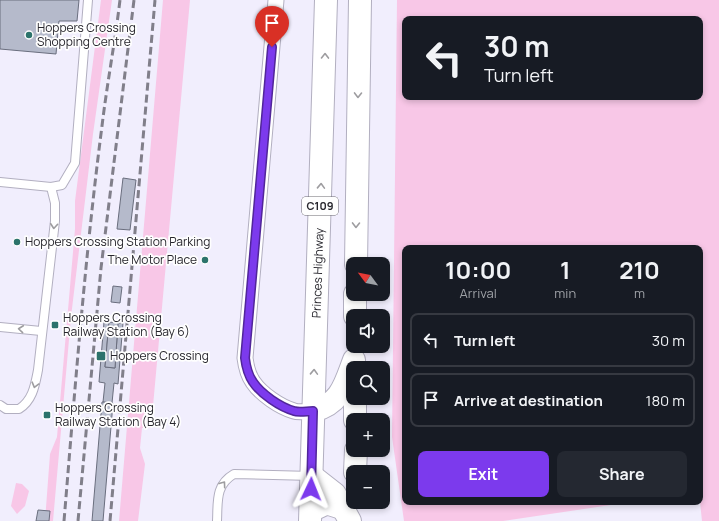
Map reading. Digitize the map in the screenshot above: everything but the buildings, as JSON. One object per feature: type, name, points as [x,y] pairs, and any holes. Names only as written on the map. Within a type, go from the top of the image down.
[{"type":"highway","name":"Princes Highway","points":[[307,519],[312,476],[326,0]]},
{"type":"highway","points":[[356,257],[360,0]]},
{"type":"highway","points":[[313,411],[325,408],[335,400],[345,383],[354,358]]},
{"type":"highway","points":[[312,476],[335,494],[351,514]]},
{"type":"street","points":[[276,0],[245,358],[247,371],[253,382],[260,389],[285,407],[295,412],[313,411]]},
{"type":"street","points":[[307,519],[327,507],[351,514]]},
{"type":"lane","points":[[0,182],[51,187],[62,185],[75,162],[88,0]]},
{"type":"lane","points":[[0,405],[6,409],[19,409],[30,398],[34,389],[38,370],[41,330],[55,221],[55,203],[51,187]]},
{"type":"lane","points":[[0,327],[41,330]]},
{"type":"lane","points":[[217,521],[219,489],[225,480],[234,474],[312,476]]},
{"type":"shaded area","points":[[101,0],[112,0],[93,134],[71,317],[53,521],[45,521],[50,454],[57,437],[75,229],[75,201]]},
{"type":"shaded area","points":[[163,0],[190,0],[151,428],[142,428],[140,448],[145,464],[138,521],[119,521]]},
{"type":"shaded area","points":[[397,0],[719,0],[719,521],[702,521],[700,505],[703,505],[703,245],[402,245],[402,505],[611,505],[503,521],[404,521],[392,437]]},
{"type":"shaded area","points":[[16,483],[22,484],[29,491],[25,506],[17,514],[11,506]]},
{"type":"railway","points":[[64,521],[90,224],[104,110],[120,0]]},
{"type":"railway","points":[[78,521],[101,268],[134,0]]},
{"type":"railway","points":[[110,521],[155,0]]},
{"type":"place","name":"Hoppers Crossing Shopping Centre","points":[[29,35]]},
{"type":"place","name":"Hoppers Crossing Station Parking","points":[[17,242]]},
{"type":"place","name":"The Motor Place","points":[[205,260]]},
{"type":"place","name":"Hoppers Crossing Railway Station (Bay 6)","points":[[55,325]]},
{"type":"place","name":"Hoppers Crossing","points":[[101,356]]},
{"type":"place","name":"Hoppers Crossing Railway Station (Bay 4)","points":[[47,415]]},
{"type":"route","points":[[272,47],[245,358],[247,371],[253,382],[274,400],[295,412],[313,411],[311,489]]}]
